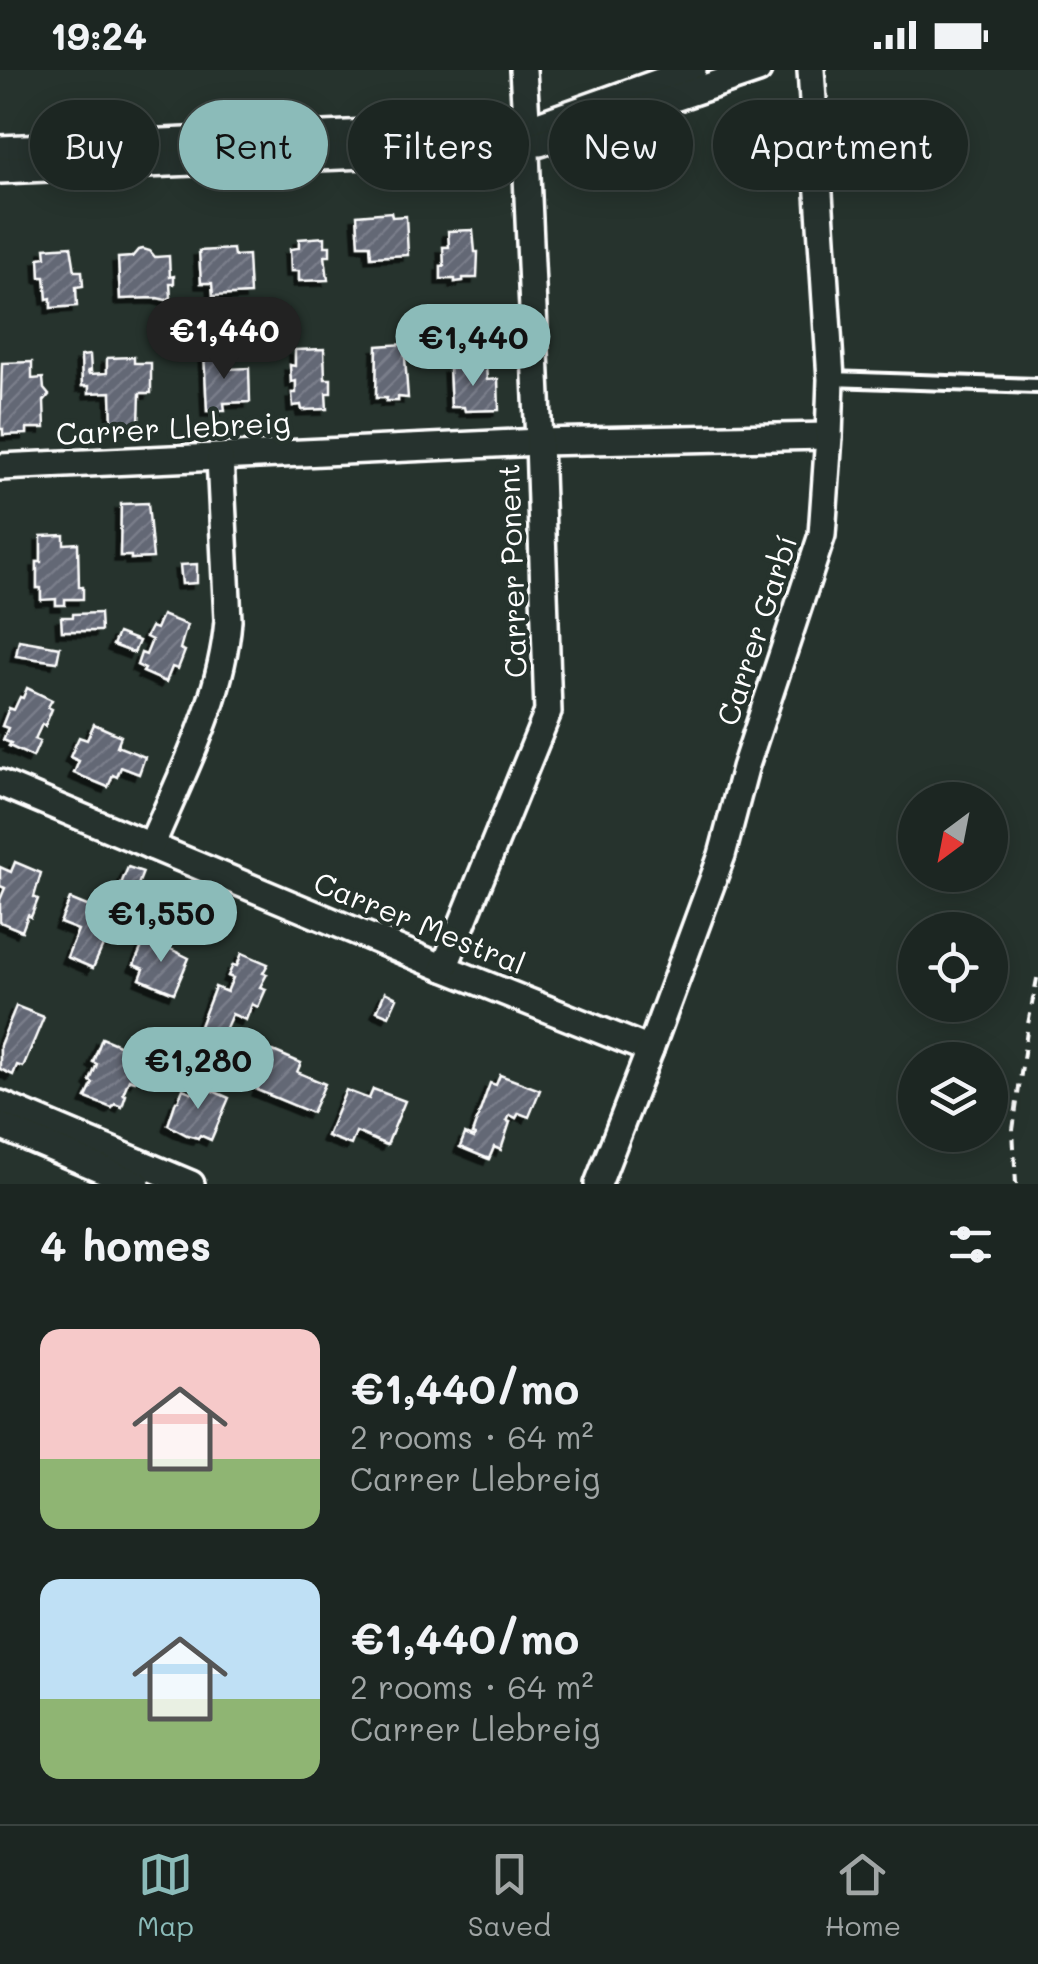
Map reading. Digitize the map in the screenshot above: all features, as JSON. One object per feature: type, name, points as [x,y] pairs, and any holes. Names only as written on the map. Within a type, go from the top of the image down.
[{"type":"street","points":[[523,70],[524,100]]},
{"type":"street","points":[[529,134],[693,70]]},
{"type":"street","points":[[529,135],[758,70]]},
{"type":"street","name":"Carrer Garbí","points":[[598,1184],[722,855],[745,768],[822,534],[831,379],[811,70]]},
{"type":"street","points":[[0,149],[348,140]]},
{"type":"street","points":[[0,170],[348,147]]},
{"type":"street","name":"Carrer Ponent","points":[[444,968],[548,712],[528,190]]},
{"type":"street","name":"Carrer Llebreig","points":[[0,467],[540,442],[830,436]]},
{"type":"street","points":[[152,846],[218,684],[226,646],[220,458]]},
{"type":"street","name":"Carrer Mestral","points":[[0,783],[650,1050]]},
{"type":"street","points":[[0,1104],[191,1184]]},
{"type":"street","points":[[0,1126],[137,1184]]},
{"type":"lane","points":[[831,379],[1038,386]]},
{"type":"path","points":[[1016,1184],[1013,1130],[1038,974]]},
{"type":"building","points":[[391,212],[392,217],[406,216],[408,255],[371,257],[370,245],[359,245],[357,215]]},
{"type":"building","points":[[473,230],[478,252],[477,278],[455,282],[441,279],[443,247],[449,247],[448,231]]},
{"type":"building","points":[[325,237],[325,246],[330,246],[330,256],[325,256],[328,280],[299,281],[299,271],[291,271],[290,249],[299,248],[299,239]]},
{"type":"building","points":[[71,246],[75,271],[82,271],[83,286],[76,287],[77,306],[51,308],[45,277],[40,277],[39,258],[46,257],[45,248]]},
{"type":"building","points":[[143,249],[155,257],[169,256],[174,284],[170,284],[171,297],[166,300],[120,299],[118,258],[132,257]]},
{"type":"building","points":[[233,249],[234,256],[248,255],[250,294],[213,296],[212,283],[201,283],[199,251]]},
{"type":"building","points":[[404,344],[408,398],[376,398],[377,346]]},
{"type":"building","points":[[324,349],[325,379],[331,379],[331,393],[326,393],[327,409],[302,410],[301,405],[293,406],[296,381],[291,382],[290,365],[295,366],[295,350]]},
{"type":"building","points":[[225,351],[226,369],[249,368],[250,402],[224,403],[225,411],[207,411],[204,352]]},
{"type":"building","points":[[90,355],[89,374],[107,373],[107,358],[134,357],[134,363],[151,363],[151,393],[140,393],[139,425],[112,428],[111,392],[89,393],[89,386],[82,386],[81,356]]},
{"type":"building","points":[[32,362],[32,379],[43,378],[49,395],[44,401],[45,428],[3,435],[2,363]]},
{"type":"building","points":[[486,366],[487,380],[498,379],[499,410],[465,411],[464,407],[451,407],[449,368]]},
{"type":"building","points":[[148,503],[153,558],[120,556],[121,504]]},
{"type":"building","points":[[64,535],[64,544],[78,543],[83,599],[65,599],[65,605],[56,605],[56,599],[41,600],[37,562],[41,562],[41,536]]},
{"type":"building","points":[[197,564],[197,583],[182,584],[180,565]]},
{"type":"building","points":[[100,613],[101,631],[62,631],[61,617]]},
{"type":"building","points":[[162,615],[187,625],[180,649],[185,651],[178,669],[172,667],[166,682],[143,672],[145,669],[137,665],[152,640],[146,637],[151,627],[156,629]]},
{"type":"building","points":[[118,633],[139,641],[134,653],[113,645]]},
{"type":"building","points":[[19,640],[60,647],[57,662],[16,656]]},
{"type":"building","points":[[27,688],[52,700],[45,726],[42,724],[35,739],[40,741],[33,757],[3,740],[8,728],[2,726],[9,708],[14,710]]},
{"type":"building","points":[[94,724],[121,736],[117,746],[145,757],[139,774],[121,767],[108,787],[74,773],[79,761],[70,757],[79,737],[87,740]]},
{"type":"building","points":[[15,862],[41,873],[34,897],[38,899],[22,931],[0,922],[0,900],[5,888],[0,886],[0,867],[11,872]]},
{"type":"building","points":[[128,867],[143,872],[136,890],[121,884]]},
{"type":"building","points":[[70,899],[114,917],[109,929],[115,932],[110,943],[105,941],[93,968],[67,957],[78,930],[60,923]]},
{"type":"building","points":[[146,937],[189,958],[174,993],[140,979],[144,969],[134,965]]},
{"type":"building","points":[[242,953],[268,964],[260,987],[266,989],[258,1007],[252,1004],[246,1020],[232,1014],[223,1035],[200,1026],[215,987],[227,992],[233,978],[228,976]]},
{"type":"building","points":[[385,992],[397,998],[389,1016],[377,1011]]},
{"type":"building","points":[[16,1006],[44,1017],[23,1067],[17,1065],[13,1075],[0,1069],[0,1045]]},
{"type":"building","points":[[102,1038],[140,1054],[137,1062],[144,1063],[135,1081],[129,1079],[122,1107],[115,1104],[112,1108],[86,1098]]},
{"type":"building","points":[[273,1051],[301,1063],[297,1072],[325,1084],[312,1113],[257,1090]]},
{"type":"building","points":[[500,1075],[540,1090],[529,1117],[510,1115],[501,1150],[494,1147],[489,1159],[460,1147],[465,1134],[474,1138],[472,1134],[490,1083],[496,1085]]},
{"type":"building","points":[[197,1084],[229,1098],[211,1140],[187,1135],[168,1125],[183,1089],[193,1093]]},
{"type":"building","points":[[373,1089],[405,1101],[387,1145],[356,1132],[351,1145],[327,1136],[346,1090],[369,1099]]}]
